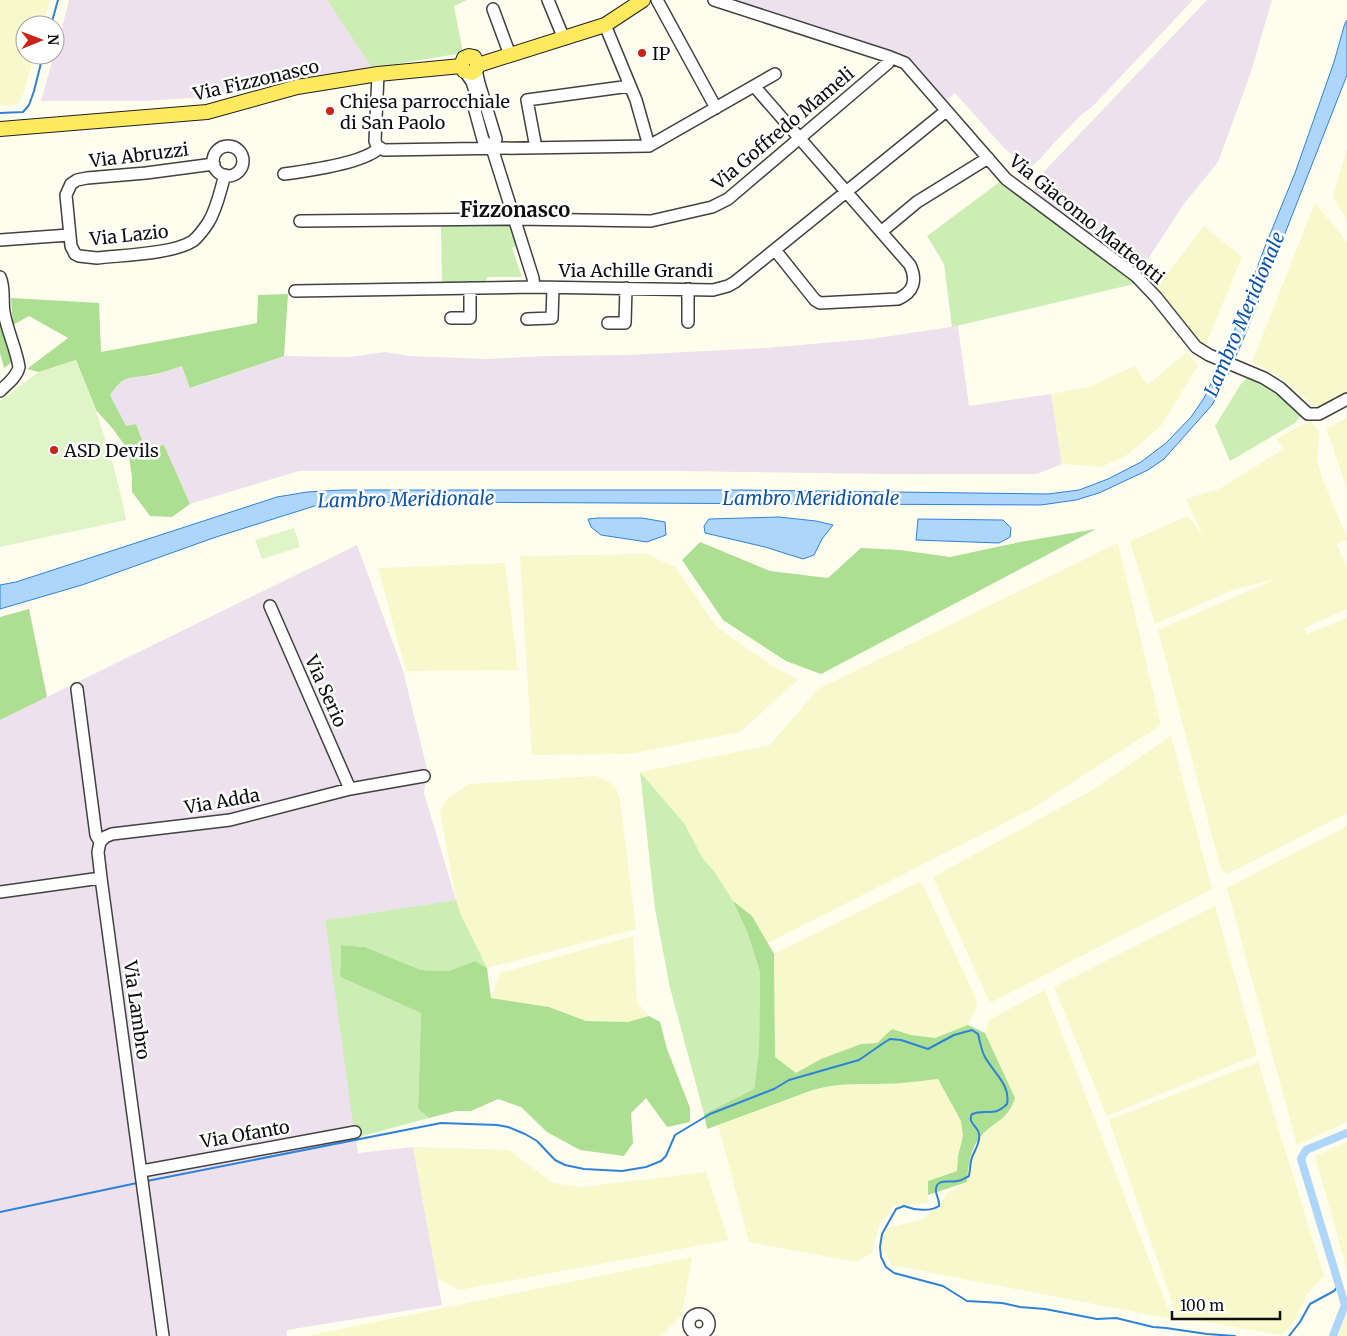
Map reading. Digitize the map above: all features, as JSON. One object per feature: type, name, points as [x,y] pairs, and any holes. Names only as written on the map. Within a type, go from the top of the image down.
[{"type":"main road","name":"Via Fizzonasco","points":[[0,129],[207,112],[296,87],[378,74],[470,68],[605,26],[642,0]]},
{"type":"street","points":[[548,0],[564,39]]},
{"type":"street","points":[[657,0],[716,108]]},
{"type":"street","name":"Via Giacomo Matteotti","points":[[721,1],[904,63],[1017,188],[1136,276],[1156,297],[1196,346],[1220,360],[1264,378],[1280,388],[1308,414],[1319,414],[1347,399]]},
{"type":"street","points":[[493,10],[510,55]]},
{"type":"street","points":[[605,26],[630,86],[649,146]]},
{"type":"street","name":"Via Goffredo Mameli","points":[[300,221],[515,219],[651,221],[712,207],[728,200],[888,63],[890,57]]},
{"type":"street","points":[[470,68],[475,91],[474,107],[483,140],[492,148],[533,278],[534,287]]},
{"type":"street","points":[[378,74],[375,141],[384,150],[649,146],[776,74]]},
{"type":"street","points":[[536,148],[527,100],[630,86]]},
{"type":"street","points":[[754,86],[910,265],[913,272],[913,286],[909,293],[898,299],[820,303],[815,300],[775,250]]},
{"type":"street","name":"Via Achille Grandi","points":[[294,291],[534,287],[712,290],[728,286],[946,111]]},
{"type":"street","points":[[226,146],[237,149],[241,153],[243,164],[236,173],[225,175],[220,173],[214,164],[216,152],[226,146]]},
{"type":"street","points":[[284,174],[372,155],[380,148]]},
{"type":"street","points":[[881,232],[917,202],[988,158]]},
{"type":"street","name":"Via Abruzzi","points":[[69,235],[66,195],[68,188],[77,180],[214,164]]},
{"type":"street","name":"Via Lazio","points":[[69,235],[75,254],[86,258],[151,252],[182,246],[196,238],[208,222],[225,175]]},
{"type":"street","points":[[0,240],[69,235]]},
{"type":"street","points":[[0,277],[3,287],[7,325],[19,367],[14,377],[0,391]]},
{"type":"street","points":[[451,318],[470,318],[470,288]]},
{"type":"street","points":[[527,319],[552,318],[552,288]]},
{"type":"street","points":[[608,323],[624,323],[626,288]]},
{"type":"street","points":[[688,289],[688,322]]},
{"type":"street","name":"Via Serio","points":[[270,606],[350,789]]},
{"type":"street","name":"Via Lambro","points":[[77,689],[96,835],[100,842],[98,852],[101,878],[163,1336]]},
{"type":"street","name":"Via Adda","points":[[100,842],[112,834],[230,820],[350,789],[424,776]]},
{"type":"street","points":[[0,892],[101,878]]},
{"type":"street","name":"Via Ofanto","points":[[142,1173],[355,1132]]},
{"type":"street","points":[[696,1315],[702,1315],[708,1321],[708,1334],[696,1334],[690,1328],[690,1319],[696,1315]]},
{"type":"street","points":[[680,1336],[690,1328]]},
{"type":"shaded area","points":[[69,0],[327,0],[372,68],[292,79],[220,96],[146,101],[41,101],[51,65],[65,65],[65,16]]},
{"type":"shaded area","points":[[730,0],[1193,0],[1092,107],[1081,115],[1029,169],[1004,148],[955,93],[946,101],[914,62],[899,53]]},
{"type":"shaded area","points":[[1207,0],[1272,0],[1251,72],[1218,162],[1183,205],[1141,270],[1033,192],[1034,182]]},
{"type":"shaded area","points":[[958,326],[969,406],[1051,394],[1062,464],[1037,474],[677,471],[299,471],[190,504],[164,445],[145,448],[136,424],[126,427],[110,395],[116,385],[129,377],[150,376],[182,366],[191,388],[284,356],[350,357],[385,352],[409,356],[488,359],[627,355],[765,348],[870,339]]},
{"type":"shaded area","points":[[357,545],[403,670],[427,769],[424,793],[456,900],[325,920],[358,1153],[413,1147],[442,1305],[287,1330],[287,1336],[0,1336],[0,720]]},
{"type":"green space","points":[[0,0],[50,0],[46,15],[15,15],[15,65],[31,65],[23,95],[18,103],[0,105]]},
{"type":"green space","points":[[327,0],[467,0],[454,6],[463,53],[372,68]]},
{"type":"green space","points":[[1347,149],[1347,221],[1333,197]]},
{"type":"green space","points":[[1001,181],[1009,190],[1028,201],[1129,275],[1134,284],[952,327],[944,264],[927,236]]},
{"type":"green space","points":[[1315,203],[1347,242],[1347,393],[1317,409],[1279,376],[1252,362]]},
{"type":"green space","points":[[509,224],[512,227],[518,245],[512,248],[522,277],[487,277],[486,284],[442,284],[441,225]]},
{"type":"green space","points":[[1204,226],[1242,257],[1204,349],[1156,288]]},
{"type":"green space","points":[[288,294],[284,356],[190,388],[182,366],[155,374],[128,378],[120,383],[110,395],[126,426],[136,424],[145,448],[164,445],[190,504],[172,517],[150,516],[132,492],[128,450],[96,410],[76,360],[39,372],[27,369],[68,338],[29,316],[13,325],[11,298],[99,303],[101,352],[257,323],[258,295]]},
{"type":"green space","points":[[0,299],[12,362],[4,368],[0,353]]},
{"type":"green space","points":[[1187,352],[1198,366],[1161,426],[1127,455],[1101,467],[1062,464],[1051,394],[1088,387],[1135,366],[1147,385]]},
{"type":"green space","name":"ASD Devils","points":[[76,360],[105,439],[117,479],[126,520],[0,547],[0,401],[37,373]]},
{"type":"green space","points":[[1248,377],[1274,387],[1301,415],[1295,423],[1230,461],[1215,426],[1241,384]]},
{"type":"green space","points":[[1347,418],[1347,488],[1326,428]]},
{"type":"green space","points":[[1310,421],[1319,431],[1317,461],[1323,480],[1347,537],[1347,540],[1337,544],[1347,569],[1347,609],[1304,628],[1307,634],[1347,618],[1347,813],[1227,874],[1221,870],[1158,630],[1276,579],[1235,589],[1155,624],[1130,541],[1188,516],[1203,535],[1186,499],[1221,488],[1283,449],[1276,439]]},
{"type":"green space","points":[[294,528],[300,547],[262,559],[255,540]]},
{"type":"green space","points":[[1096,529],[821,674],[786,661],[723,620],[682,560],[700,542],[770,571],[828,578],[861,548],[900,550],[950,557],[1020,542]]},
{"type":"green space","points":[[1118,543],[1161,725],[1030,810],[766,944],[752,916],[733,901],[714,871],[703,859],[684,823],[640,772],[770,745],[818,689]]},
{"type":"green space","points":[[647,554],[675,567],[717,627],[768,663],[798,680],[740,732],[630,754],[532,755],[520,556]]},
{"type":"green space","points":[[505,563],[518,670],[406,671],[378,568]]},
{"type":"green space","points":[[29,609],[47,697],[0,720],[0,617]]},
{"type":"green space","points":[[1171,736],[1212,889],[990,1003],[933,877],[1091,791]]},
{"type":"green space","points":[[640,772],[684,823],[703,859],[714,871],[733,901],[748,934],[760,972],[759,1052],[754,1089],[704,1114],[670,988],[655,909]]},
{"type":"green space","points":[[596,776],[608,781],[616,788],[620,799],[636,929],[487,968],[461,915],[456,900],[440,811],[448,798],[469,784]]},
{"type":"green space","points":[[1347,826],[1347,1122],[1297,1145],[1227,888]]},
{"type":"green space","points":[[921,881],[978,1003],[968,1025],[935,1038],[911,1035],[892,1029],[877,1043],[861,1044],[821,1059],[796,1073],[775,1057],[774,954]]},
{"type":"green space","points":[[456,900],[461,915],[487,968],[475,961],[448,971],[421,970],[365,947],[341,945],[340,977],[421,1013],[418,1109],[429,1118],[355,1138],[325,920]]},
{"type":"green space","points":[[733,901],[752,916],[774,954],[775,1057],[796,1073],[821,1059],[861,1044],[877,1043],[892,1029],[911,1035],[935,1038],[968,1025],[985,1033],[1015,1098],[1009,1111],[978,1140],[972,1151],[967,1182],[928,1195],[928,1181],[957,1171],[958,1156],[963,1136],[961,1121],[938,1079],[894,1084],[830,1086],[813,1090],[707,1129],[704,1114],[754,1089],[759,1051],[760,972],[748,934]]},
{"type":"green space","points":[[1215,906],[1257,1055],[1107,1116],[1054,987]]},
{"type":"green space","points":[[633,936],[637,1002],[649,1016],[628,1022],[586,1021],[549,1007],[491,998],[500,973]]},
{"type":"green space","points":[[341,945],[365,947],[421,970],[448,971],[475,961],[487,968],[491,998],[549,1007],[586,1021],[628,1022],[649,1016],[660,1022],[667,1049],[690,1108],[690,1122],[667,1127],[646,1098],[631,1113],[633,1143],[624,1156],[580,1150],[547,1132],[521,1107],[498,1099],[471,1111],[456,1111],[429,1118],[418,1109],[421,1013],[340,977]]},
{"type":"green space","points":[[1045,990],[1172,1319],[891,1265],[880,1240],[888,1228],[921,1220],[939,1206],[946,1194],[967,1182],[969,1159],[981,1136],[1011,1111],[1015,1098],[985,1033],[989,1020]]},
{"type":"green space","points":[[1258,1062],[1324,1276],[1308,1293],[1292,1325],[1281,1335],[1177,1317],[1109,1120]]},
{"type":"green space","points":[[938,1079],[961,1121],[963,1136],[958,1156],[957,1171],[928,1181],[928,1203],[894,1206],[879,1226],[872,1253],[856,1262],[749,1242],[718,1124],[830,1085],[854,1083],[880,1084]]},
{"type":"green space","points":[[1347,1142],[1347,1271],[1315,1156]]},
{"type":"green space","points":[[413,1147],[509,1150],[553,1183],[582,1187],[706,1172],[729,1240],[459,1290],[437,1278]]},
{"type":"green space","points":[[692,1257],[682,1315],[661,1336],[307,1336]]},
{"type":"green space","points":[[1347,1312],[1347,1336],[1338,1336]]},
{"type":"water","name":"Lambro Meridionale","points":[[1347,20],[1347,75],[1248,328],[1212,405],[1164,459],[1148,470],[1099,493],[1076,500],[1041,505],[412,502],[321,504],[216,537],[82,585],[0,609],[0,585],[16,582],[277,497],[307,492],[342,490],[742,490],[1048,494],[1079,490],[1108,479],[1141,462],[1166,443],[1191,417],[1204,398],[1228,348],[1264,249],[1295,173]]},
{"type":"water","points":[[779,517],[833,525],[822,539],[814,555],[803,559],[765,547],[705,533],[704,526],[709,519]]},
{"type":"water","points":[[642,518],[665,522],[666,535],[647,542],[601,535],[591,527],[588,519]]},
{"type":"water","points":[[918,519],[1003,520],[1011,528],[1010,537],[999,543],[916,540]]},
{"type":"waterway","points":[[54,15],[58,0]]},
{"type":"waterway","points":[[0,113],[23,112],[29,105],[40,65]]},
{"type":"waterway","points":[[147,1181],[441,1123],[508,1127],[537,1141],[555,1160],[565,1165],[584,1169],[622,1171],[646,1167],[661,1161],[666,1156],[675,1135],[710,1114],[774,1089],[789,1080],[859,1060],[890,1039],[901,1040],[928,1049],[954,1035],[972,1030],[978,1034],[988,1063],[1004,1085],[1008,1097],[1007,1104],[998,1111],[972,1114],[971,1120],[978,1131],[979,1138],[971,1161],[969,1176],[958,1181],[939,1183],[936,1191],[939,1206],[927,1210],[904,1206],[896,1209],[882,1234],[881,1257],[886,1267],[894,1273],[943,1286],[967,1301],[1002,1303],[1097,1319],[1116,1318],[1153,1327],[1235,1336]]},
{"type":"waterway","points":[[1333,1336],[1345,1305],[1301,1159],[1306,1150],[1347,1133]]},
{"type":"waterway","points":[[0,1212],[137,1183]]},
{"type":"waterway","points":[[1289,1336],[1300,1322],[1310,1304],[1334,1291],[1339,1285]]},
{"type":"place","name":"IP","points":[[642,53]]},
{"type":"place","name":"Chiesa parrocchiale di San Paolo","points":[[330,111]]},
{"type":"place","name":"ASD Devils","points":[[54,450]]},
{"type":"district","name":"Fizzonasco","points":[[515,209]]}]
